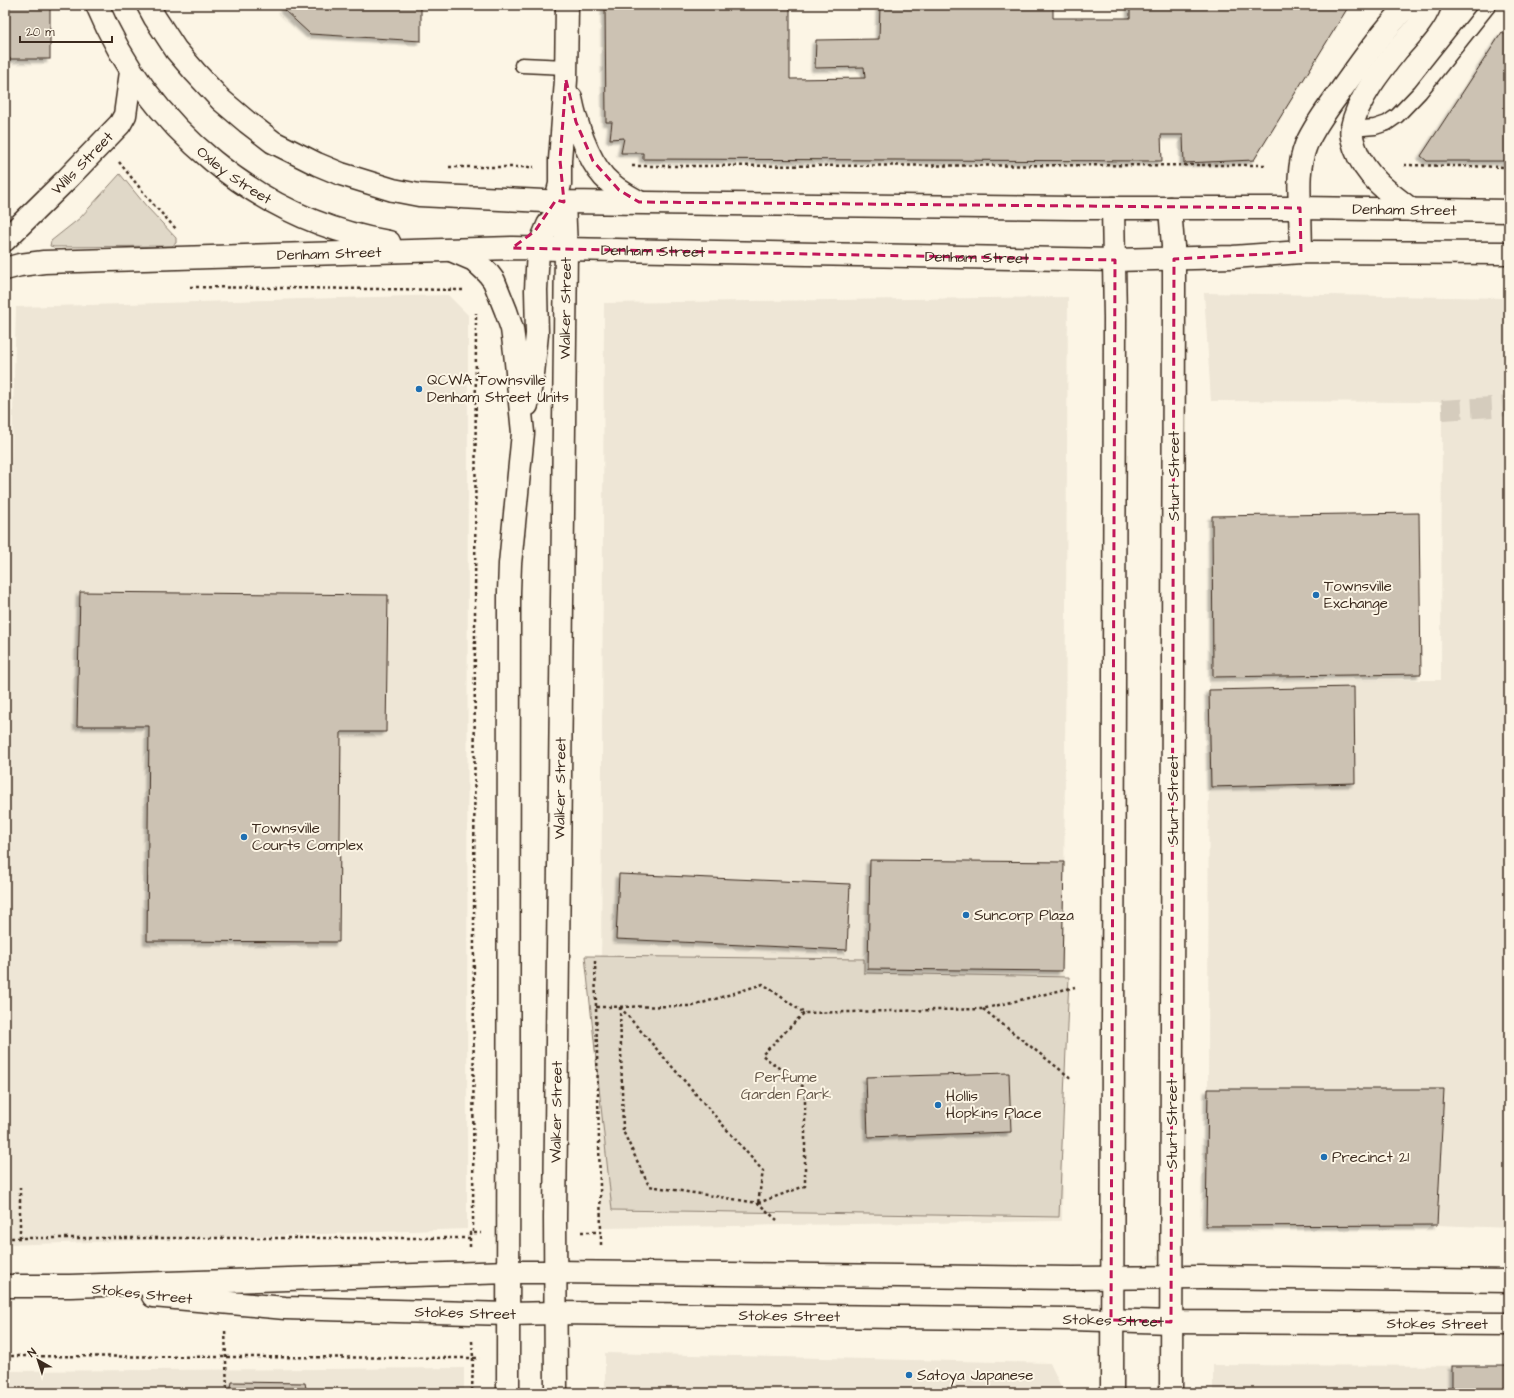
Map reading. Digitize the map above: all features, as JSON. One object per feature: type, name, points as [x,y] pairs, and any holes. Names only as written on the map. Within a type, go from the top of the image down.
[{"type":"main road","name":"Oxley Street","points":[[97,5],[131,72],[156,105],[192,144],[238,181],[273,203],[308,220],[352,235],[374,240],[445,250]]},
{"type":"main road","name":"Denham Street","points":[[148,5],[176,50],[221,100],[273,142],[317,164],[364,182],[393,190],[420,194],[560,195],[639,202],[1509,211]]},
{"type":"main road","name":"Walker Street","points":[[556,1393],[555,1272],[566,249],[560,195],[560,160],[566,73],[567,5]]},
{"type":"main road","points":[[1302,252],[1299,184],[1302,156],[1306,144],[1325,113],[1377,41],[1408,5]]},
{"type":"main road","points":[[1412,210],[1380,185],[1367,170],[1357,153],[1352,140],[1351,128],[1359,108],[1374,81],[1399,48],[1418,27],[1430,5]]},
{"type":"main road","name":"Wills Street","points":[[5,240],[106,140],[120,124],[125,115],[131,72]]},
{"type":"main road","name":"Walker Street","points":[[566,73],[576,122],[598,170],[619,190],[639,202]]},
{"type":"main road","points":[[1325,113],[1351,128]]},
{"type":"main road","points":[[512,248],[535,231],[544,221],[560,195]]},
{"type":"main road","points":[[508,1393],[510,564],[524,433],[533,374],[536,341],[538,249],[560,195]]},
{"type":"main road","points":[[1112,1393],[1111,1278],[1115,260],[1113,208]]},
{"type":"main road","name":"Sturt Street","points":[[1170,208],[1174,259],[1171,1393]]},
{"type":"main road","name":"Denham Street","points":[[5,269],[20,265],[44,262],[512,248],[1115,260],[1233,257],[1302,252],[1509,253]]},
{"type":"main road","points":[[445,250],[474,260],[488,273],[498,290],[512,329],[516,352],[524,433]]},
{"type":"main road","name":"Stokes Street","points":[[5,1286],[70,1286],[508,1272],[1509,1281]]},
{"type":"main road","name":"Stokes Street","points":[[70,1286],[136,1295],[285,1308],[508,1314],[556,1313],[1171,1322],[1509,1324]]},
{"type":"lane","points":[[1351,128],[1375,127],[1387,123],[1397,116],[1420,92],[1489,5]]},
{"type":"lane","points":[[522,65],[566,73]]},
{"type":"path","points":[[106,140],[119,162],[133,181],[190,243],[190,287]]},
{"type":"path","points":[[626,166],[1268,165]]},
{"type":"path","points":[[1404,165],[1509,167]]},
{"type":"path","points":[[446,167],[540,166]]},
{"type":"path","points":[[182,287],[468,290]]},
{"type":"path","points":[[470,1253],[470,1233],[473,1232],[476,306]]},
{"type":"path","points":[[595,961],[601,1248]]},
{"type":"path","points":[[596,1007],[693,1006],[763,984],[804,1013],[982,1009],[1075,987]]},
{"type":"path","points":[[620,1007],[623,1131],[649,1186],[758,1203],[805,1186],[805,1088],[762,1056],[804,1013]]},
{"type":"path","points":[[620,1007],[763,1171],[758,1203]]},
{"type":"path","points":[[982,1009],[1072,1079]]},
{"type":"path","points":[[20,1185],[20,1238]]},
{"type":"path","points":[[758,1203],[777,1220]]},
{"type":"path","points":[[473,1232],[487,1233]]},
{"type":"path","points":[[578,1232],[601,1232]]},
{"type":"path","points":[[5,1238],[470,1238]]},
{"type":"path","points":[[472,1338],[472,1393]]},
{"type":"path","points":[[5,1356],[225,1358],[487,1357]]},
{"type":"path","points":[[171,1393],[227,1392],[225,1358]]},
{"type":"highlighted area","points":[[566,80],[576,122],[593,161],[619,190],[639,202],[1300,208],[1301,252],[1174,259],[1171,1322],[1111,1320],[1115,260],[512,248],[535,231],[556,200],[564,202],[560,160]]},
{"type":"shaded area","points":[[1204,293],[1509,298],[1509,1228],[1437,1225],[1206,1226],[1208,1089],[1209,680],[1441,680],[1442,402],[1211,401]]},
{"type":"shaded area","points":[[448,295],[468,315],[467,1229],[5,1245],[5,690],[16,307]]},
{"type":"shaded area","points":[[1068,297],[1062,1221],[600,1228],[604,303]]},
{"type":"shaded area","points":[[605,1353],[1050,1363],[1064,1393],[605,1393]]},
{"type":"shaded area","points":[[1213,1365],[1509,1366],[1509,1393],[1213,1393]]},
{"type":"shaded area","points":[[464,1368],[464,1393],[5,1393],[5,1371]]},
{"type":"green space","points":[[120,174],[147,207],[176,238],[176,243],[172,246],[50,246],[51,241],[80,218]]},
{"type":"green space","name":"Perfume Garden Park","points":[[585,956],[864,959],[864,973],[1069,977],[1059,1217],[612,1210]]},
{"type":"building","points":[[5,5],[50,5],[50,59],[5,59]]},
{"type":"building","points":[[284,5],[421,5],[421,41],[310,34],[284,10]]},
{"type":"building","points":[[605,5],[790,5],[790,79],[865,78],[864,67],[815,68],[816,40],[879,39],[880,5],[1053,5],[1053,18],[1130,18],[1130,5],[1347,5],[1347,9],[1254,160],[1184,163],[1183,135],[1161,135],[1162,161],[643,159],[643,153],[621,153],[624,138],[610,139],[612,122],[606,122]]},
{"type":"building","points":[[1502,32],[1509,36],[1509,161],[1427,161],[1421,156]]},
{"type":"building","name":"Townsville Exchange","points":[[1419,513],[1421,674],[1213,677],[1212,516]]},
{"type":"building","name":"Townsville Courts Complex","points":[[80,592],[388,595],[386,732],[341,732],[339,942],[147,941],[149,726],[77,726]]},
{"type":"building","points":[[1354,687],[1355,783],[1211,787],[1209,690]]},
{"type":"building","name":"Suncorp Plaza","points":[[870,860],[1064,862],[1062,971],[868,969]]},
{"type":"building","points":[[619,874],[850,884],[847,950],[616,939]]},
{"type":"building","name":"Hollis Hopkins Place","points":[[1009,1073],[1011,1132],[868,1137],[866,1077]]},
{"type":"building","name":"Precinct 21","points":[[1208,1089],[1444,1089],[1437,1225],[1206,1226]]},
{"type":"building","points":[[1452,1366],[1509,1366],[1509,1393],[1452,1393]]},
{"type":"building","points":[[232,1382],[305,1383],[307,1393],[230,1393]]},
{"type":"tunnel","points":[[1442,410],[1509,406]]},
{"type":"place","name":"QCWA Townsville Denham Street Units","points":[[419,389]]},
{"type":"place","name":"Townsville Exchange","points":[[1316,595]]},
{"type":"place","name":"Townsville Courts Complex","points":[[244,837]]},
{"type":"place","name":"Suncorp Plaza","points":[[966,915]]},
{"type":"place","name":"Hollis Hopkins Place","points":[[938,1105]]},
{"type":"place","name":"Precinct 21","points":[[1324,1157]]},
{"type":"place","name":"Satoya Japanese","points":[[909,1375]]}]
